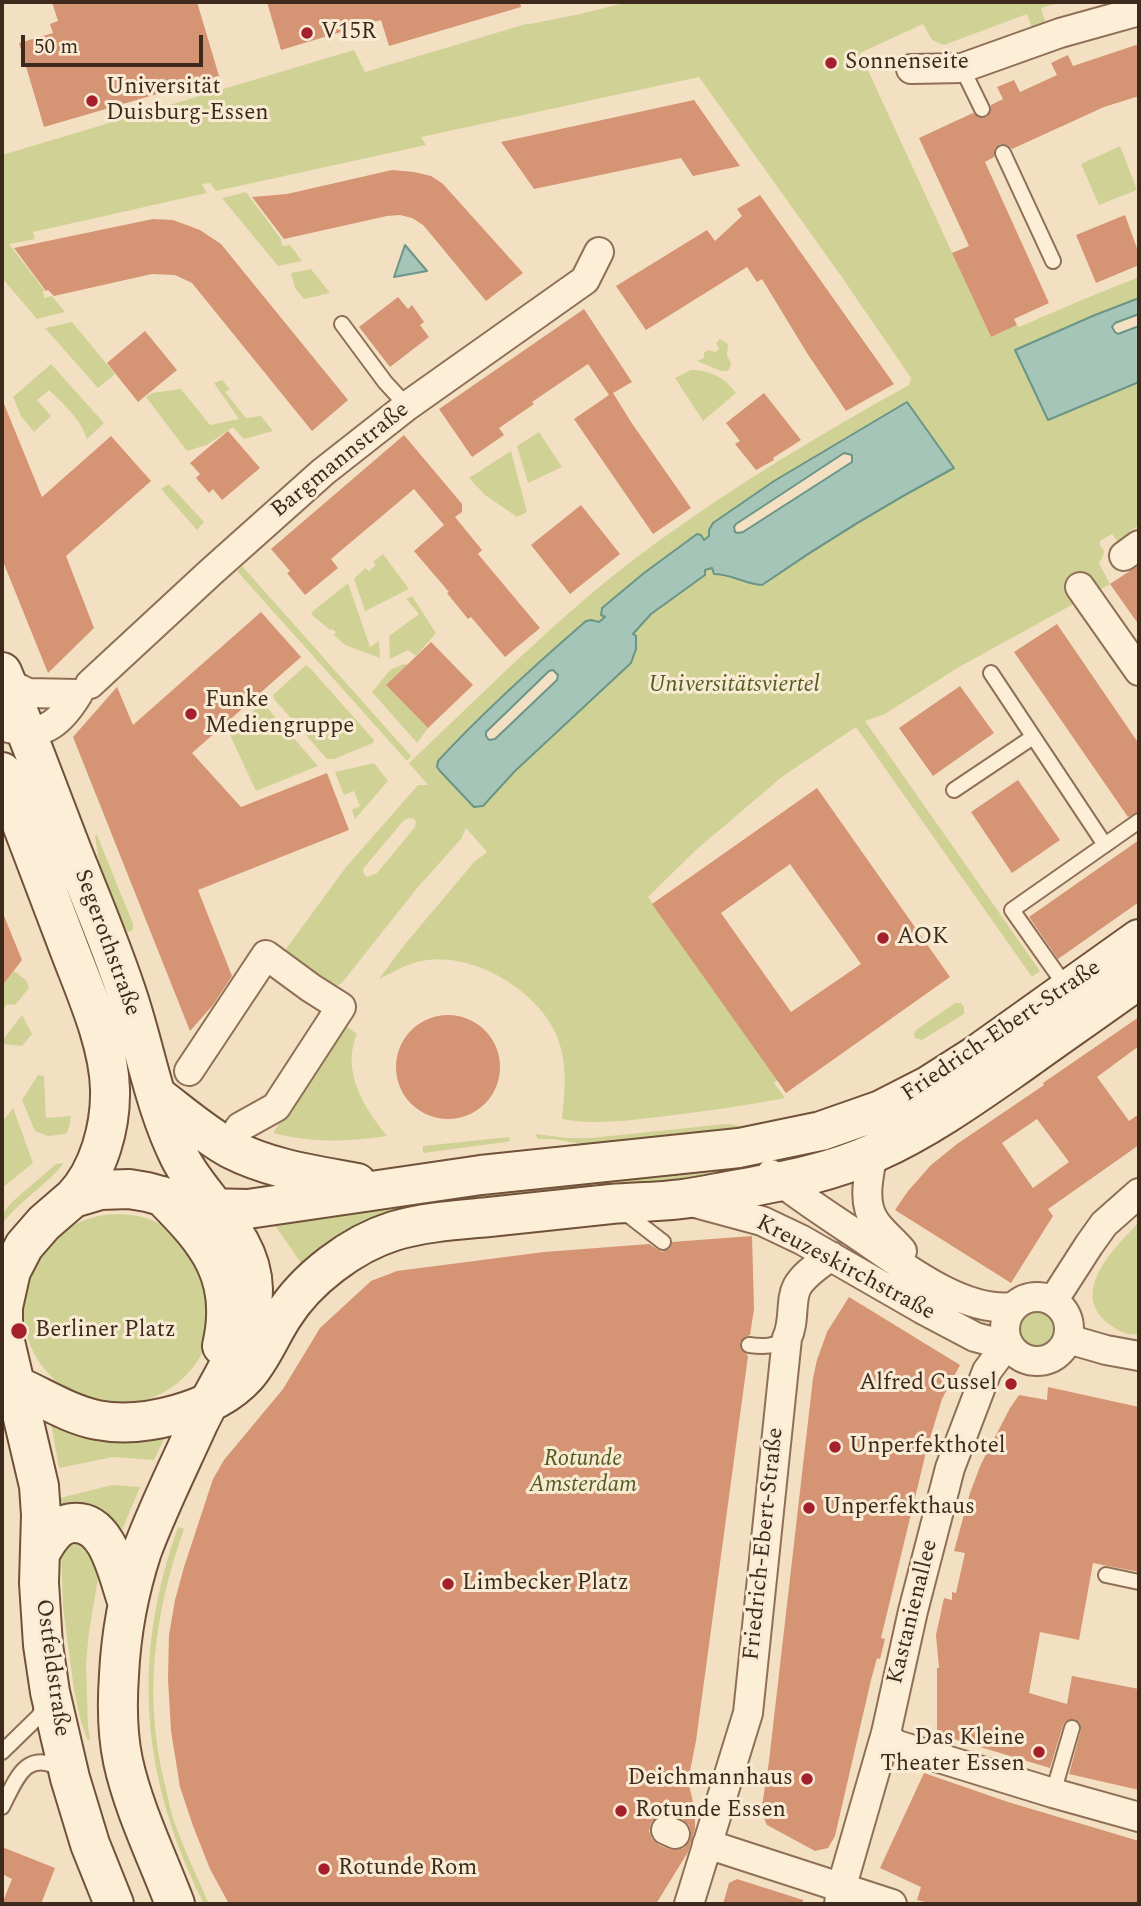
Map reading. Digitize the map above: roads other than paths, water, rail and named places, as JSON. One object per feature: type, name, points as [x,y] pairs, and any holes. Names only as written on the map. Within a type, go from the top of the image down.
[{"type":"main road","name":"Segerothstraße","points":[[4,677],[14,729],[99,917],[129,1000],[156,1095],[179,1156],[243,1246],[251,1271],[253,1291],[249,1317],[209,1402]]},
{"type":"main road","name":"Segerothstraße","points":[[2,772],[85,992],[104,1050],[110,1088],[105,1132],[93,1170],[73,1198]]},
{"type":"main road","name":"Friedrich-Ebert-Straße","points":[[162,1196],[216,1210],[237,1210],[481,1175],[739,1148],[821,1131],[881,1110],[928,1086],[975,1056],[1139,939]]},
{"type":"main road","name":"Friedrich-Ebert-Straße","points":[[209,1402],[225,1394],[245,1377],[259,1359],[283,1315],[306,1288],[337,1260],[374,1239],[405,1228],[437,1222],[682,1199],[807,1177],[873,1153],[926,1127],[1139,979]]},
{"type":"main road","points":[[156,1095],[228,1147],[244,1155],[274,1166],[383,1189]]},
{"type":"main road","points":[[2,1254],[35,1232],[73,1198],[111,1189],[148,1192],[162,1196],[204,1242],[224,1284],[225,1327],[209,1402],[143,1551],[128,1604],[118,1689],[120,1748],[131,1791],[176,1904]]},
{"type":"main road","points":[[35,1232],[11,1271],[3,1307],[8,1382],[82,1416],[108,1422],[153,1420],[209,1402]]},
{"type":"main road","name":"Ostfeldstraße","points":[[8,1382],[39,1486],[39,1583],[43,1645],[50,1692],[70,1778],[90,1844],[114,1904]]},
{"type":"main road","points":[[41,1552],[47,1541],[61,1527],[75,1523],[90,1525],[104,1539],[128,1604]]},
{"type":"street","points":[[911,69],[962,68],[1060,33],[1139,11]]},
{"type":"street","name":"Bargmannstraße","points":[[90,684],[323,472],[407,406],[585,280],[599,252]]},
{"type":"street","points":[[1080,587],[1139,671]]},
{"type":"street","points":[[4,677],[28,693],[78,694],[62,718],[48,727],[14,729]]},
{"type":"street","points":[[189,1071],[266,955],[341,1007],[276,1107],[240,1127],[233,1138]]},
{"type":"street","name":"Kreuzeskirchstraße","points":[[739,1148],[780,1182],[920,1276],[970,1300],[991,1307],[1013,1307]]},
{"type":"street","name":"Kreuzeskirchstraße","points":[[873,1153],[869,1174],[868,1209],[875,1223],[901,1250],[920,1276]]},
{"type":"street","points":[[1053,1301],[1104,1224],[1139,1193]]},
{"type":"street","name":"Kreuzeskirchstraße","points":[[682,1199],[762,1221],[831,1256],[975,1337],[990,1341],[1007,1341]]},
{"type":"street","name":"Friedrich-Ebert-Straße","points":[[689,1904],[748,1713],[787,1338],[791,1330],[796,1288],[812,1269],[831,1256]]},
{"type":"street","points":[[1042,1297],[1053,1301],[1060,1306],[1067,1318],[1069,1332],[1065,1345],[1055,1356],[1043,1361],[1022,1358],[1007,1341],[1006,1320],[1013,1307],[1030,1298],[1042,1297]]},
{"type":"street","points":[[1068,1339],[1139,1356]]},
{"type":"street","name":"Kastanienallee","points":[[840,1897],[886,1733],[950,1468],[987,1371],[1007,1341]]},
{"type":"street","points":[[886,1733],[889,1740],[897,1745],[1139,1817]]},
{"type":"street","points":[[707,1844],[840,1897],[891,1904]]},
{"type":"lane","points":[[962,68],[982,109]]},
{"type":"lane","points":[[1003,153],[1054,261]]},
{"type":"lane","points":[[342,324],[407,406]]},
{"type":"lane","points":[[991,673],[1105,845]]},
{"type":"lane","points":[[954,790],[1033,737]]},
{"type":"lane","points":[[1068,989],[1012,910],[1139,821]]},
{"type":"lane","points":[[613,1204],[663,1242]]},
{"type":"lane","points":[[749,1345],[778,1345],[787,1338]]},
{"type":"lane","points":[[1106,1575],[1139,1582]]},
{"type":"lane","points":[[2,1752],[39,1716],[50,1692]]},
{"type":"lane","points":[[1053,1793],[1072,1735]]},
{"type":"lane","points":[[2,1807],[18,1776],[24,1768],[33,1763],[43,1761],[52,1764],[70,1778]]},
{"type":"place","name":"V15R","points":[[307,33]]},
{"type":"place","name":"Sonnenseite","points":[[831,63]]},
{"type":"place","name":"Universität Duisburg-Essen","points":[[92,101]]},
{"type":"place","name":"Funke Mediengruppe","points":[[191,714]]},
{"type":"place","name":"AOK","points":[[883,938]]},
{"type":"place","name":"Berliner Platz","points":[[19,1331]]},
{"type":"place","name":"Alfred Cussel","points":[[1011,1384]]},
{"type":"place","name":"Unperfekthotel","points":[[835,1447]]},
{"type":"place","name":"Unperfekthaus","points":[[809,1508]]},
{"type":"place","name":"Limbecker Platz","points":[[448,1584]]},
{"type":"place","name":"Das Kleine Theater Essen","points":[[1039,1752]]},
{"type":"place","name":"Deichmannhaus","points":[[807,1779]]},
{"type":"place","name":"Rotunde Essen","points":[[621,1811]]},
{"type":"place","name":"Rotunde Rom","points":[[324,1869]]},
{"type":"park label","name":"Universitätsviertel","points":[[734,686]]},
{"type":"park label","name":"Rotunde Amsterdam","points":[[583,1473]]}]
